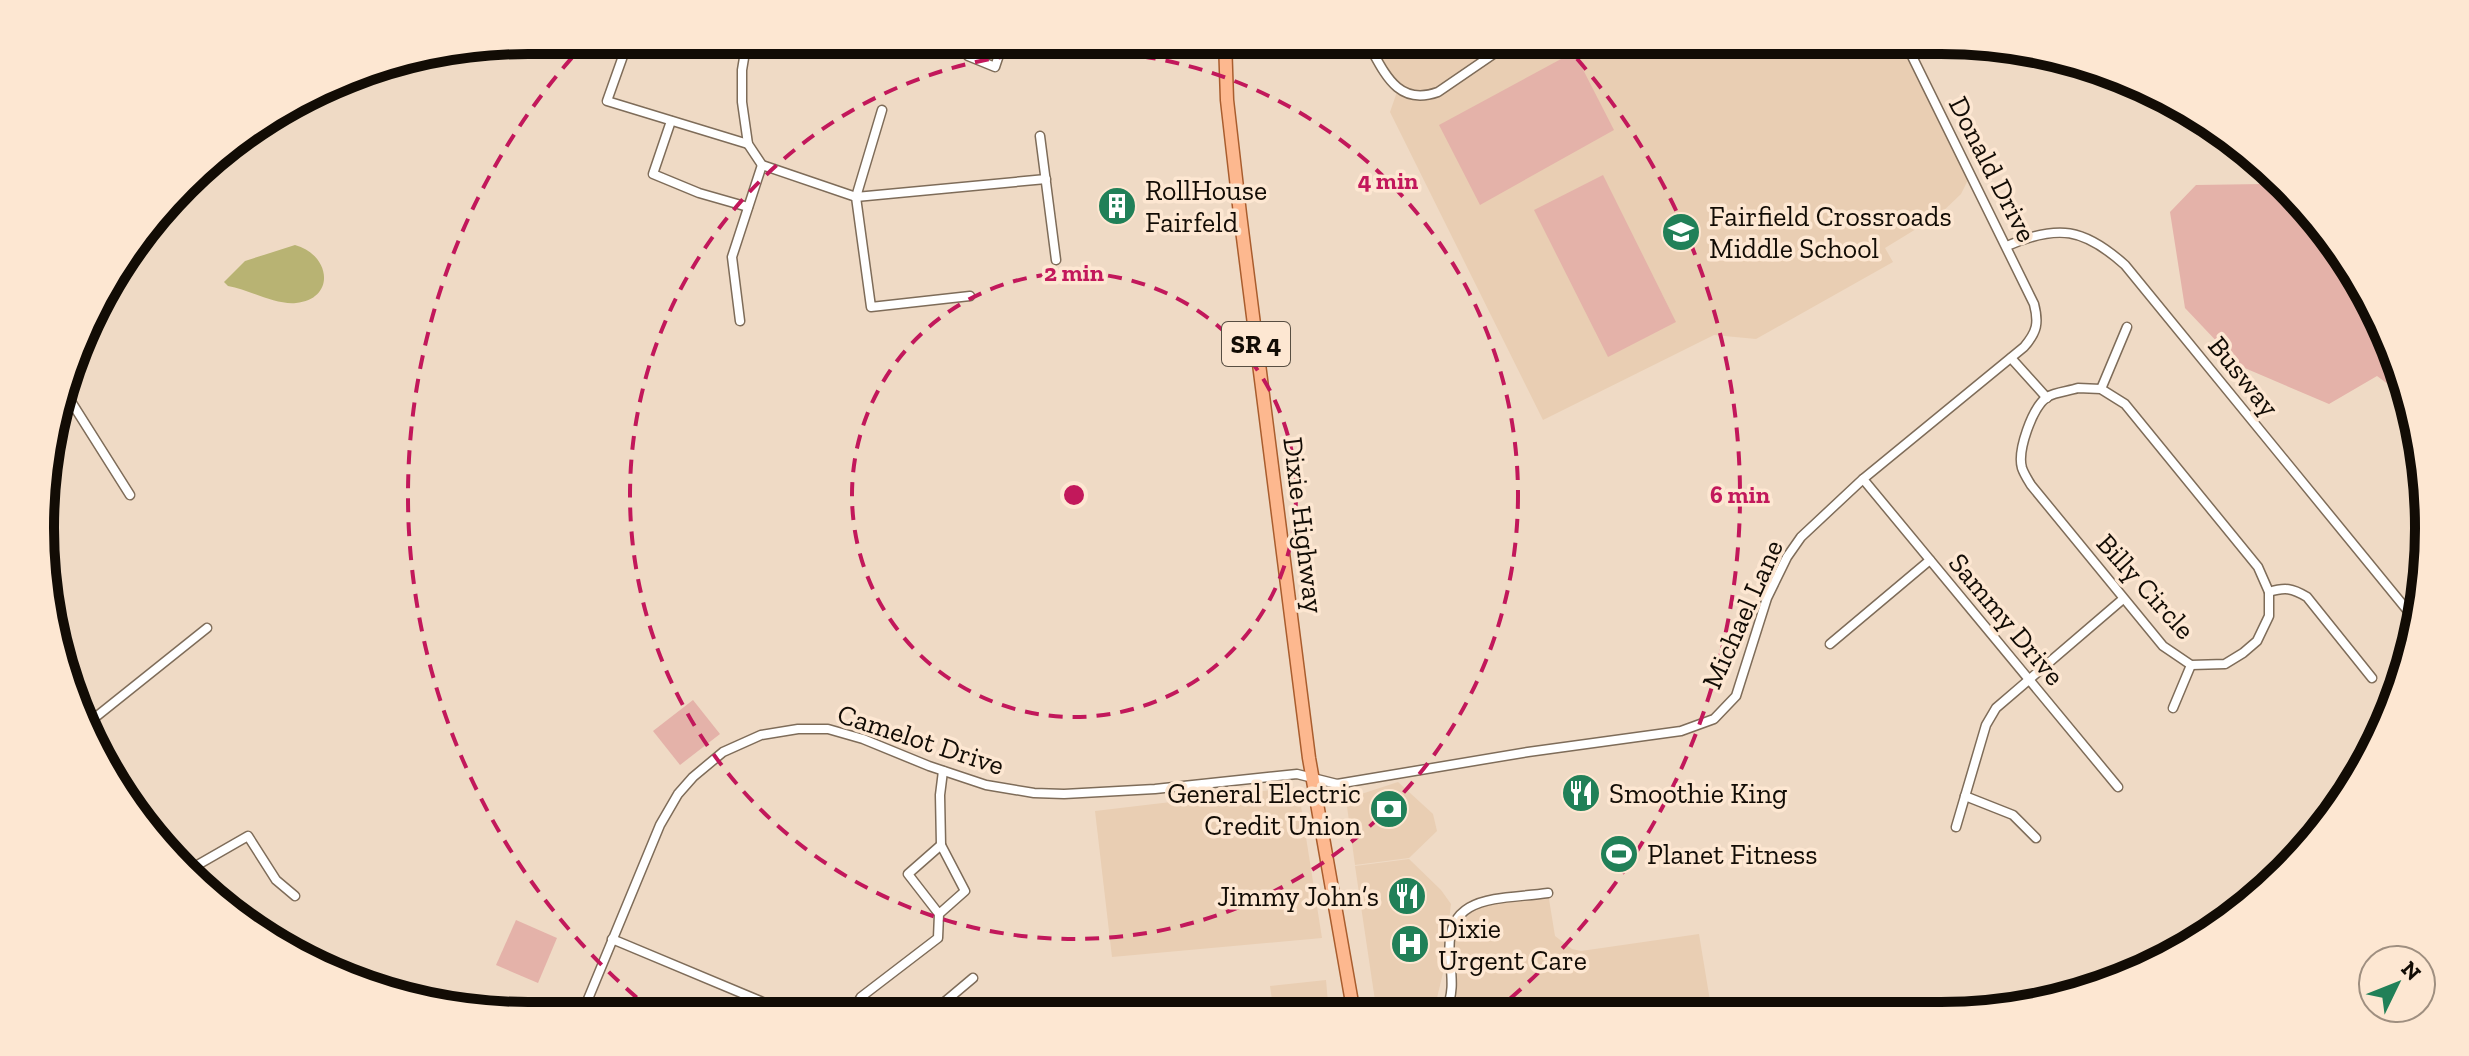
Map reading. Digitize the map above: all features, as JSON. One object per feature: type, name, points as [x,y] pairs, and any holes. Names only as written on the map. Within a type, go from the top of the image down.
[{"type":"main road","name":"Dixie Highway","points":[[1225,54],[1227,100],[1241,224],[1308,751],[1352,1002]]},
{"type":"street","points":[[745,54],[742,102],[748,144],[762,165],[856,197],[1046,179]]},
{"type":"street","points":[[1374,54],[1398,89],[1412,96],[1425,97],[1438,92],[1494,54]]},
{"type":"street","name":"Donald Drive","points":[[1911,54],[2007,246],[2034,304],[2038,320]]},
{"type":"street","points":[[623,56],[607,101],[748,144]]},
{"type":"street","points":[[882,110],[856,197],[871,307],[970,296]]},
{"type":"street","points":[[671,121],[653,174],[699,193],[748,207]]},
{"type":"street","points":[[1040,136],[1056,260]]},
{"type":"street","points":[[740,321],[732,257],[762,165]]},
{"type":"street","name":"Busway","points":[[2007,246],[2054,231],[2092,239],[2116,257],[2408,611]]},
{"type":"street","name":"Michael Lane","points":[[1315,780],[1337,784],[1528,752],[1681,731],[1714,719],[1736,696],[1767,598],[1787,557],[1815,521],[2024,347],[2036,333],[2038,320]]},
{"type":"street","points":[[2101,389],[2127,327]]},
{"type":"street","points":[[2011,358],[2047,398],[2078,388],[2101,389],[2125,404],[2258,567],[2269,592],[2293,588],[2307,597],[2372,678]]},
{"type":"street","name":"Billy Circle","points":[[2047,398],[2033,417],[2022,444],[2021,466],[2031,485],[2163,646],[2191,665],[2225,664],[2257,641],[2269,616],[2269,592]]},
{"type":"street","points":[[71,402],[130,495]]},
{"type":"street","name":"Sammy Drive","points":[[1863,479],[2118,787]]},
{"type":"street","points":[[1830,644],[1930,560]]},
{"type":"street","points":[[1956,827],[1986,725],[1996,708],[2123,599]]},
{"type":"street","points":[[94,718],[207,628]]},
{"type":"street","points":[[2173,708],[2191,665]]},
{"type":"street","name":"Camelot Drive","points":[[587,1002],[660,825],[678,794],[707,765],[741,743],[779,731],[828,729],[863,739],[943,771],[1008,790],[1042,794],[1155,789],[1297,774],[1315,780]]},
{"type":"street","points":[[939,914],[965,891],[941,845],[943,771]]},
{"type":"street","points":[[1965,796],[2013,815],[2036,838]]},
{"type":"street","points":[[196,866],[248,836],[276,880],[295,896]]},
{"type":"street","points":[[858,1002],[938,938],[939,914],[908,874],[941,845]]},
{"type":"street","points":[[1449,1002],[1453,982],[1449,937],[1459,915],[1476,903],[1548,893]]},
{"type":"street","points":[[612,939],[763,1002]]},
{"type":"street","points":[[944,1002],[973,978]]},
{"type":"shaded area","name":"Fairfield Crossroads Middle School","points":[[1375,54],[1911,54],[1971,174],[1961,194],[1939,215],[1885,248],[1893,262],[1756,339],[1714,335],[1543,420],[1390,112],[1398,89]]},
{"type":"shaded area","points":[[1575,54],[1614,130],[1480,205],[1439,125]]},
{"type":"shaded area","points":[[1603,175],[1676,322],[1608,357],[1534,210]]},
{"type":"shaded area","points":[[2264,182],[2297,215],[2335,265],[2366,318],[2394,388],[2377,376],[2329,404],[2240,366],[2185,308],[2170,212],[2196,185]]},
{"type":"shaded area","points":[[295,245],[307,250],[322,267],[323,286],[309,300],[280,302],[228,286],[224,282],[245,261]]},
{"type":"shaded area","points":[[693,700],[720,734],[680,765],[653,731]]},
{"type":"shaded area","points":[[1398,782],[1433,814],[1437,831],[1409,858],[1355,865],[1346,799]]},
{"type":"shaded area","points":[[1298,787],[1322,938],[1112,957],[1095,811]]},
{"type":"shaded area","points":[[1409,859],[1451,904],[1443,973],[1436,1002],[1375,1002],[1355,866]]},
{"type":"shaded area","points":[[1548,893],[1555,936],[1572,949],[1581,951],[1699,934],[1710,1002],[1450,1002],[1449,937],[1466,908]]},
{"type":"shaded area","points":[[516,920],[557,938],[538,983],[496,965]]},
{"type":"shaded area","points":[[1326,980],[1328,1002],[1272,1002],[1270,986]]},
{"type":"place","name":"RollHouse Fairfeld","points":[[1117,206]]},
{"type":"place","name":"Fairfield Crossroads Middle School","points":[[1681,232]]},
{"type":"place","name":"Smoothie King","points":[[1581,793]]},
{"type":"place","name":"General Electric Credit Union","points":[[1389,809]]},
{"type":"place","name":"Planet Fitness","points":[[1619,854]]},
{"type":"place","name":"Jimmy John’s","points":[[1407,896]]},
{"type":"place","name":"Dixie Urgent Care","points":[[1410,944]]}]
